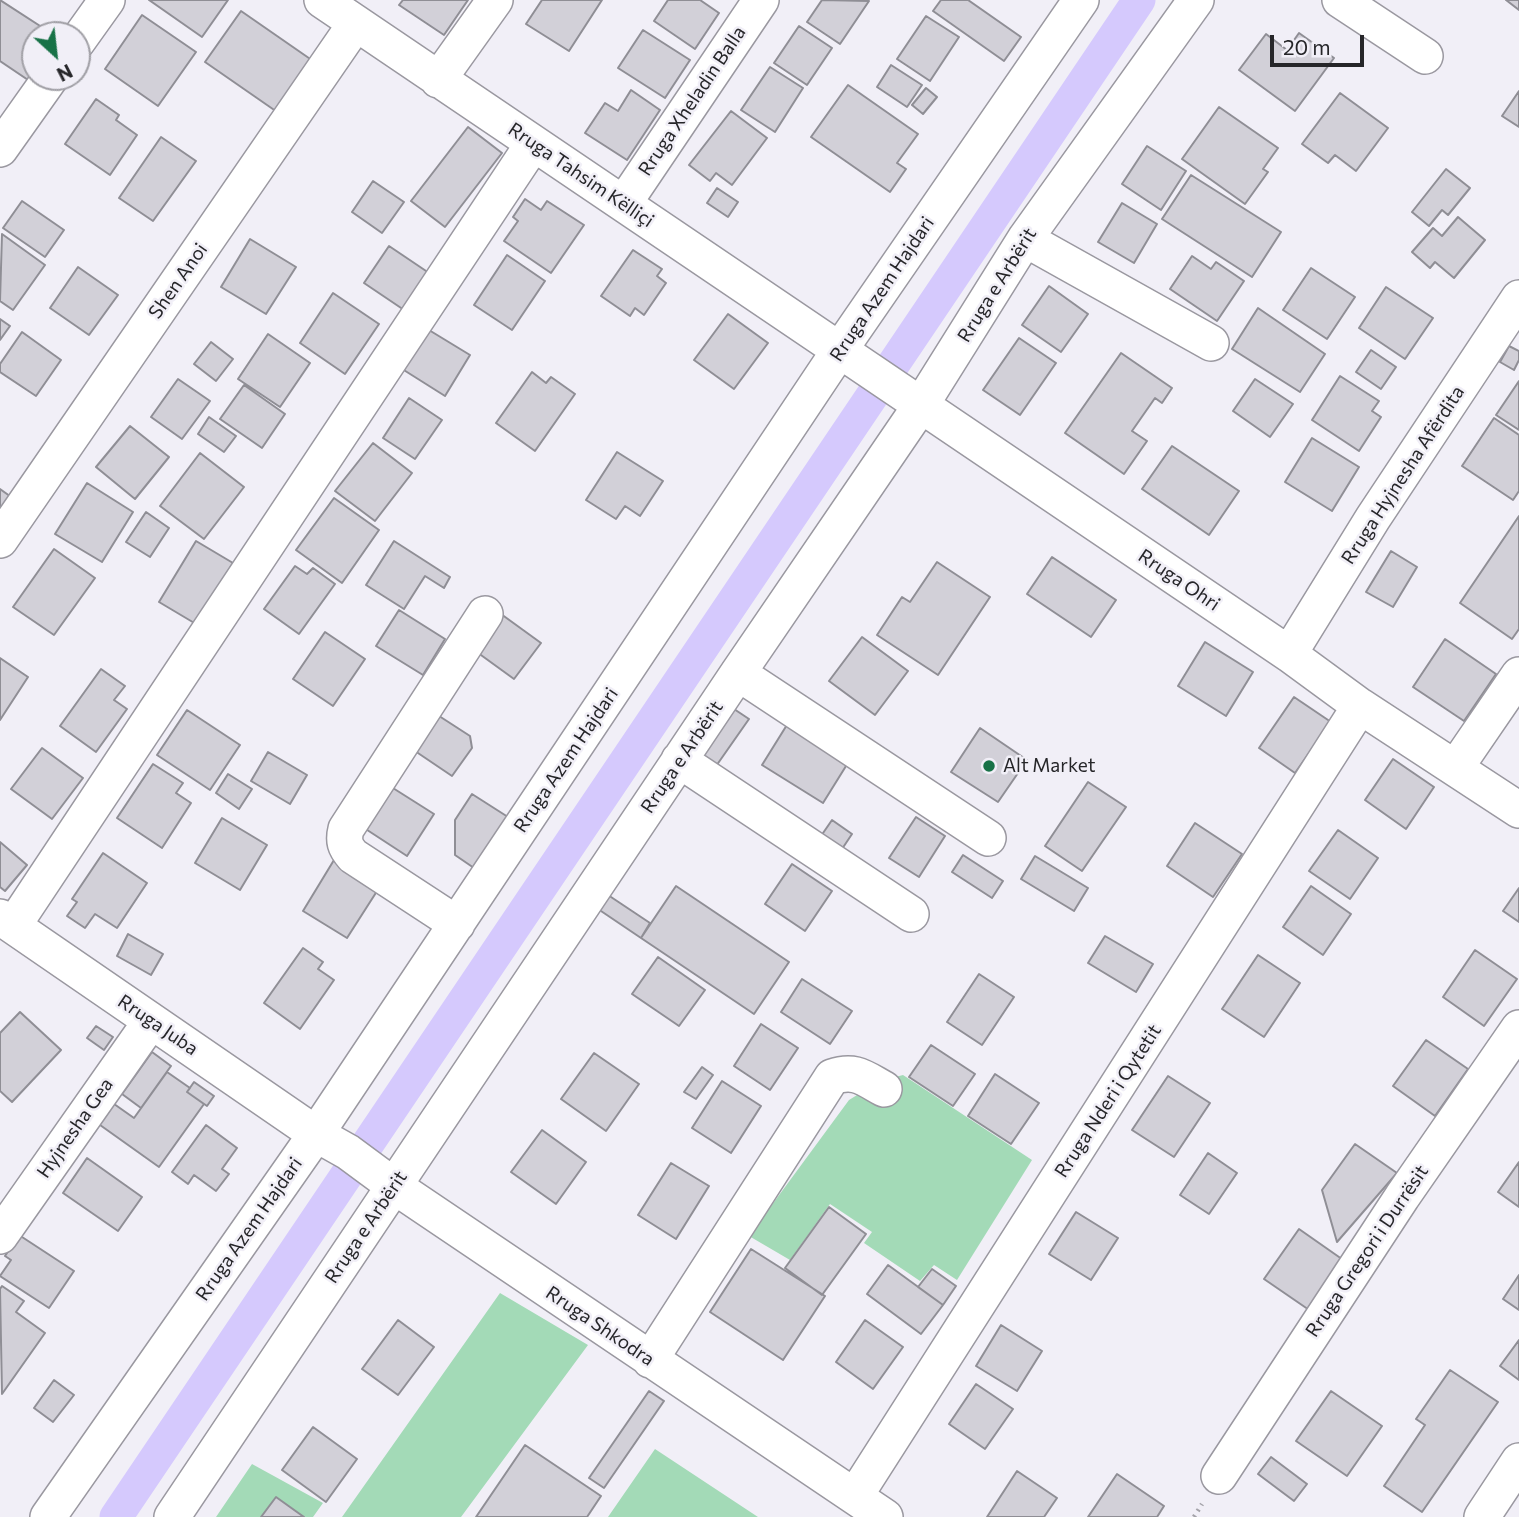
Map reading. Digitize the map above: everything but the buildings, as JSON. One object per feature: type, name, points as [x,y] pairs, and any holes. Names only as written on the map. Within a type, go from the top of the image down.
[{"type":"street","points":[[91,22],[107,0]]},
{"type":"street","name":"Rruga Tahsim Këlliçi","points":[[322,0],[847,356]]},
{"type":"street","points":[[439,80],[495,0]]},
{"type":"street","name":"Rruga Xheladin Balla","points":[[624,203],[761,0]]},
{"type":"street","name":"Rruga Azem Hajdari","points":[[48,1517],[316,1134],[847,356],[1081,0]]},
{"type":"street","name":"Rruga e Arbërit","points":[[172,1517],[738,673],[911,399],[1196,0]]},
{"type":"street","points":[[1340,0],[1425,56]]},
{"type":"street","name":"Shen Anoi","points":[[0,540],[356,23]]},
{"type":"street","points":[[0,149],[41,91]]},
{"type":"street","points":[[7,921],[533,144]]},
{"type":"street","points":[[1025,239],[1211,343]]},
{"type":"street","name":"Rruga Hyjnesha Afërdita","points":[[1289,654],[1373,518],[1519,298]]},
{"type":"street","name":"Rruga Ohri","points":[[847,356],[1289,654],[1360,706],[1519,810]]},
{"type":"street","points":[[457,924],[353,856],[346,849],[343,839],[346,830],[485,614]]},
{"type":"street","points":[[738,673],[988,838]]},
{"type":"street","points":[[1456,767],[1519,675]]},
{"type":"street","name":"Rruga Nderi i Qytetit","points":[[855,1496],[1360,706]]},
{"type":"street","points":[[679,760],[911,914]]},
{"type":"street","name":"Rruga Juba","points":[[7,921],[316,1134]]},
{"type":"street","name":"Hyjnesha Gea","points":[[0,1236],[151,1021]]},
{"type":"street","name":"Rruga Gregori i Durrësit","points":[[1219,1476],[1402,1197],[1519,1028]]},
{"type":"street","points":[[650,1360],[832,1077],[845,1073],[858,1075],[884,1089]]},
{"type":"street","name":"Rruga Shkodra","points":[[316,1134],[356,1158],[885,1517]]},
{"type":"street","points":[[1482,1517],[1519,1461]]},
{"type":"green space","points":[[903,1075],[1032,1160],[957,1280],[934,1265],[920,1281],[864,1243],[872,1232],[830,1204],[790,1260],[749,1236],[849,1100],[880,1081]]},
{"type":"green space","points":[[500,1293],[588,1345],[461,1517],[342,1517]]},
{"type":"green space","points":[[655,1449],[758,1517],[608,1517]]},
{"type":"green space","points":[[252,1464],[323,1503],[313,1517],[216,1517]]},
{"type":"waterway","points":[[116,1517],[1139,0]]},
{"type":"place","name":"Alt Market","points":[[989,766]]}]
